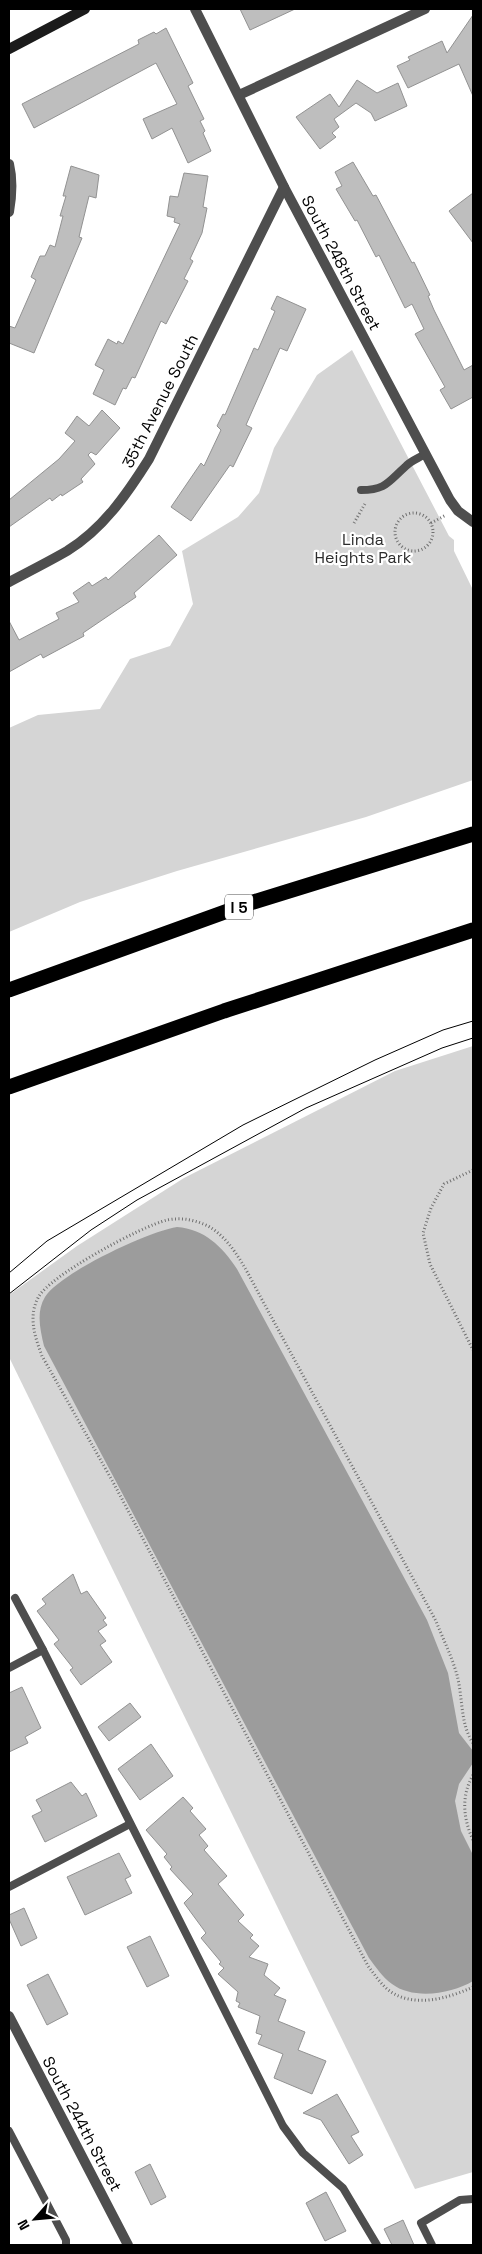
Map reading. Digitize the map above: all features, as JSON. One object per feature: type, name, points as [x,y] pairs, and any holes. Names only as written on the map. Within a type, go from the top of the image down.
[{"type":"highway","name":"I 5","points":[[9,990],[248,904],[473,834]]},
{"type":"highway","points":[[9,1087],[224,1011],[473,930]]},
{"type":"main road","points":[[9,49],[85,9]]},
{"type":"street","name":"South 248th Street","points":[[195,9],[284,187],[425,454],[450,500],[458,511],[473,522]]},
{"type":"street","points":[[239,95],[425,9]]},
{"type":"street","points":[[9,164],[12,178],[12,195],[9,212]]},
{"type":"street","name":"35th Avenue South","points":[[9,582],[68,550],[101,524],[127,494],[149,459],[284,187]]},
{"type":"street","name":"South 244th Street","points":[[9,2016],[128,2245]]},
{"type":"lane","points":[[361,490],[372,490],[384,486],[391,482],[406,466],[425,454]]},
{"type":"lane","points":[[15,1598],[44,1650],[283,2126],[303,2153],[343,2188],[377,2245]]},
{"type":"lane","points":[[9,1668],[44,1650]]},
{"type":"lane","points":[[9,1887],[130,1824]]},
{"type":"lane","points":[[9,2131],[66,2240],[66,2245]]},
{"type":"lane","points":[[432,2245],[421,2223],[460,2200],[473,2199]]},
{"type":"path","points":[[354,523],[367,500]]},
{"type":"path","points":[[407,514],[424,515],[431,523],[432,539],[429,544],[420,550],[409,551],[396,541],[394,530],[396,525],[407,514]]},
{"type":"path","points":[[473,1170],[444,1184],[431,1208],[424,1234],[430,1264],[473,1350]]},
{"type":"path","points":[[473,1742],[465,1725],[457,1674],[436,1621],[260,1296],[232,1248],[210,1227],[199,1222],[180,1218],[166,1220],[132,1235],[74,1267],[49,1284],[38,1295],[32,1318],[37,1344],[42,1356],[113,1482],[368,1966],[392,1992],[411,1998],[432,2000],[473,1987]]},
{"type":"path","points":[[473,1775],[465,1793],[464,1802],[467,1823],[473,1840]]},
{"type":"green space","name":"Linda Heights Park","points":[[352,350],[449,536],[454,540],[454,551],[473,590],[473,780],[366,817],[177,871],[80,902],[9,932],[9,728],[38,715],[100,709],[130,659],[170,646],[193,604],[182,551],[238,517],[259,493],[274,448],[317,375]]},
{"type":"green space","points":[[473,1046],[473,2172],[415,2189],[9,1357],[9,1295],[77,1246],[184,1178],[395,1071]]},
{"type":"shaded area","points":[[177,1227],[196,1231],[212,1240],[237,1269],[427,1620],[448,1673],[459,1733],[473,1751],[473,1763],[459,1784],[455,1801],[461,1831],[473,1855],[473,1981],[464,1986],[444,1992],[421,1994],[411,1992],[392,1984],[379,1972],[369,1958],[44,1346],[40,1327],[40,1309],[45,1297],[54,1287],[68,1276],[106,1254],[147,1236]]},
{"type":"building","points":[[240,9],[295,9],[250,30]]},
{"type":"building","points":[[473,15],[473,96],[459,64],[408,88],[397,66],[410,60],[408,57],[442,41],[447,53]]},
{"type":"building","points":[[166,28],[193,83],[188,86],[204,119],[200,121],[211,151],[188,163],[172,128],[152,139],[143,119],[177,104],[156,63],[34,128],[22,104],[139,44],[138,40],[154,32],[156,34]]},
{"type":"building","points":[[357,80],[377,93],[398,83],[407,106],[375,121],[371,113],[356,103],[334,119],[339,127],[332,133],[336,137],[320,149],[296,117],[330,94],[339,107]]},
{"type":"building","points":[[353,162],[373,196],[376,195],[412,263],[414,262],[430,295],[428,296],[434,310],[464,370],[473,365],[473,397],[451,409],[440,390],[445,387],[415,334],[424,329],[412,304],[405,308],[379,255],[376,257],[357,220],[355,221],[336,189],[342,186],[335,172]]},
{"type":"building","points":[[71,166],[99,175],[96,198],[89,196],[79,237],[82,238],[34,353],[9,343],[9,326],[15,328],[36,280],[31,277],[40,256],[45,256],[50,245],[55,247],[63,216],[60,216],[66,196],[63,196]]},
{"type":"building","points":[[184,173],[208,176],[203,207],[207,208],[202,233],[190,259],[193,261],[184,279],[188,281],[166,324],[161,321],[135,378],[132,377],[126,389],[123,388],[115,405],[93,394],[104,370],[95,365],[108,339],[117,344],[118,341],[123,344],[180,224],[174,222],[175,218],[167,216],[170,196],[178,197]]},
{"type":"building","points":[[473,193],[473,243],[449,211]]},
{"type":"building","points":[[277,296],[306,309],[287,351],[280,348],[246,425],[252,428],[233,467],[230,465],[191,521],[171,507],[201,463],[204,466],[221,430],[217,426],[223,414],[225,415],[254,348],[258,350],[275,311],[271,309]]},
{"type":"building","points":[[102,410],[120,428],[96,455],[91,452],[88,455],[95,464],[81,479],[83,482],[52,501],[50,498],[9,527],[9,500],[59,459],[75,441],[65,433],[77,416],[89,426]]},
{"type":"building","points":[[159,535],[177,555],[134,593],[136,597],[83,633],[84,636],[43,658],[41,654],[9,672],[9,621],[19,640],[59,619],[56,613],[79,602],[73,593],[89,582],[92,586],[106,577],[108,580]]},
{"type":"building","points":[[73,1574],[81,1594],[87,1591],[106,1618],[103,1620],[107,1625],[98,1631],[106,1641],[100,1645],[112,1662],[81,1685],[70,1670],[73,1668],[54,1644],[59,1640],[37,1611],[46,1604],[42,1599]]},
{"type":"building","points":[[22,1687],[41,1728],[25,1737],[28,1743],[9,1752],[9,1693]]},
{"type":"building","points":[[130,1703],[141,1717],[109,1741],[98,1727]]},
{"type":"building","points":[[151,1744],[173,1776],[140,1800],[118,1769]]},
{"type":"building","points":[[71,1782],[82,1796],[86,1793],[97,1816],[45,1842],[32,1816],[42,1811],[36,1800]]},
{"type":"building","points":[[183,1797],[193,1808],[190,1811],[206,1829],[199,1835],[208,1846],[204,1850],[227,1876],[218,1884],[244,1915],[238,1921],[253,1935],[250,1938],[259,1946],[249,1957],[268,1964],[264,1975],[280,1988],[274,1995],[286,2000],[278,2021],[305,2032],[298,2050],[326,2061],[312,2094],[274,2078],[283,2054],[258,2044],[262,2035],[256,2033],[260,2016],[238,2007],[240,2003],[236,2001],[238,1992],[218,1974],[224,1968],[219,1964],[221,1962],[201,1938],[206,1933],[184,1903],[193,1894],[170,1869],[172,1867],[164,1857],[167,1854],[146,1830]]},
{"type":"building","points":[[119,1853],[131,1876],[125,1879],[132,1893],[85,1915],[67,1877]]},
{"type":"building","points":[[24,1908],[37,1938],[21,1946],[9,1915]]},
{"type":"building","points":[[150,1936],[169,1976],[147,1987],[127,1947]]},
{"type":"building","points":[[48,1974],[68,2014],[47,2025],[27,1985]]},
{"type":"building","points":[[337,2094],[359,2132],[351,2136],[363,2155],[349,2164],[321,2120],[303,2113]]},
{"type":"building","points":[[150,2164],[166,2197],[151,2205],[135,2172]]},
{"type":"building","points":[[326,2192],[346,2231],[325,2241],[306,2203]]},
{"type":"building","points":[[403,2220],[414,2245],[392,2245],[384,2229]]},
{"type":"tram line","points":[[9,1273],[47,1241],[243,1125],[375,1060],[443,1030],[473,1021]]},
{"type":"tram line","points":[[9,1294],[91,1230],[137,1200],[306,1108],[442,1048],[473,1038]]}]
